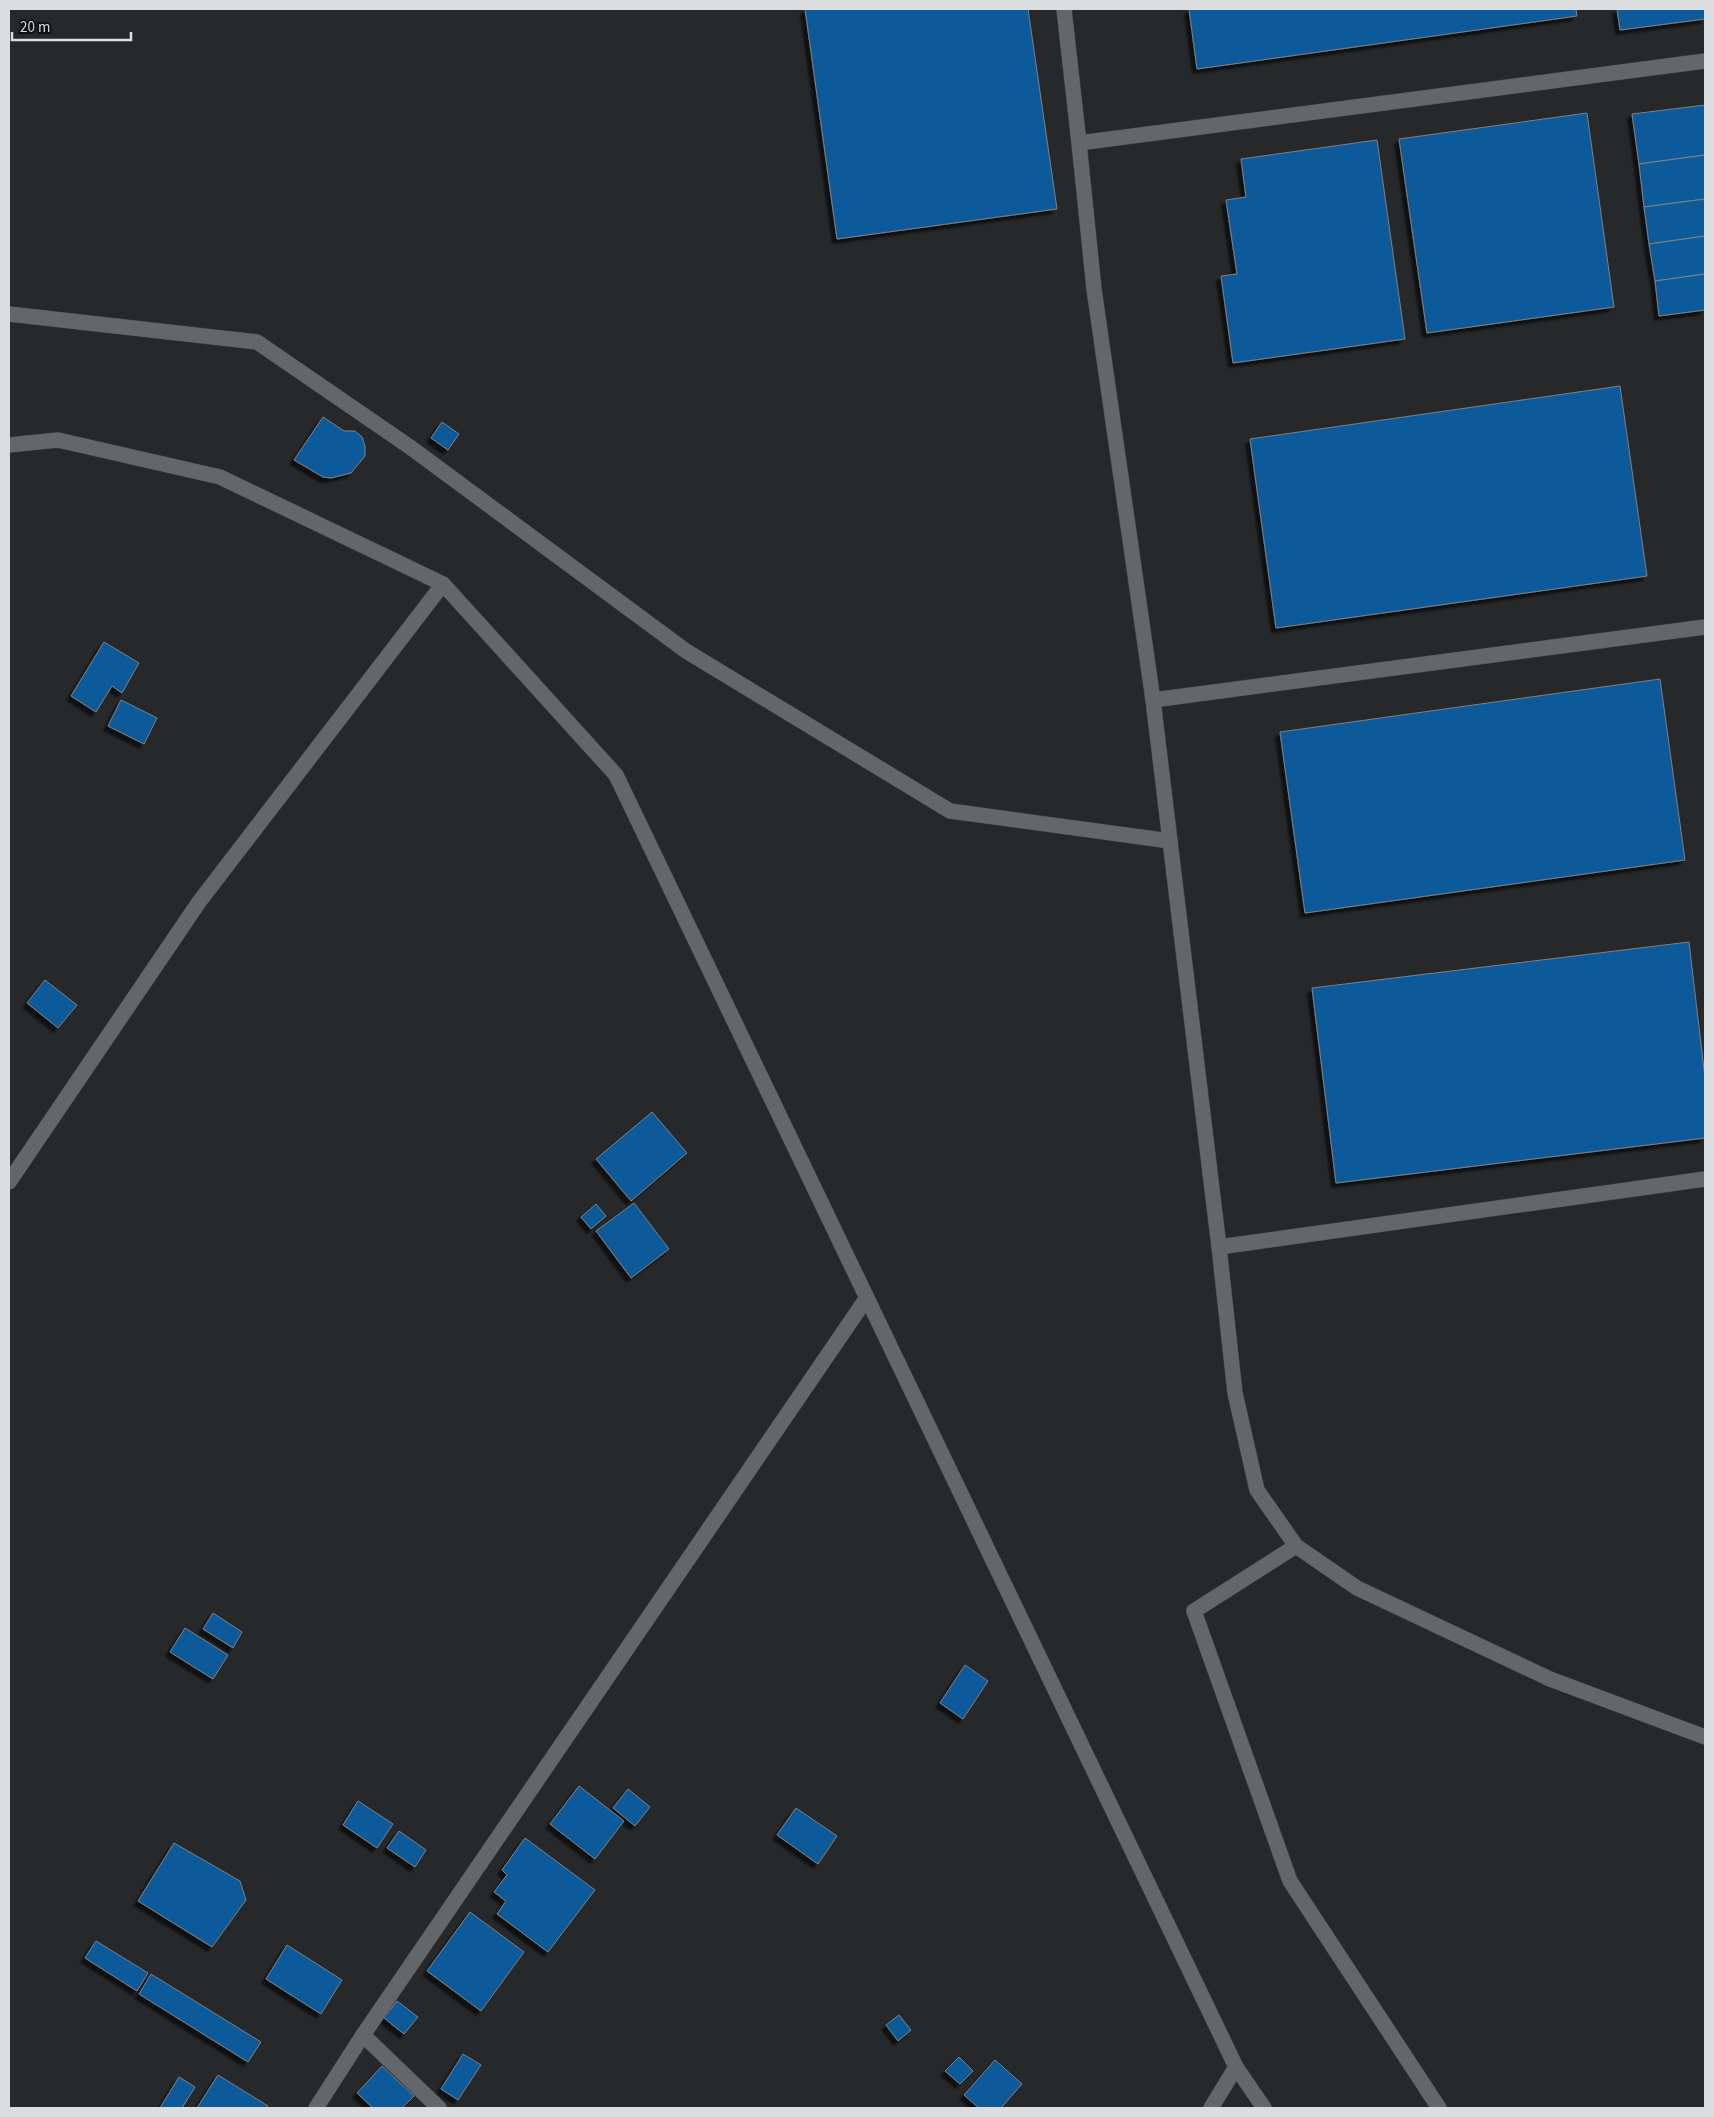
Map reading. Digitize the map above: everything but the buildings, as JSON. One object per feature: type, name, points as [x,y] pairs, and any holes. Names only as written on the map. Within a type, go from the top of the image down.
[{"type":"street","points":[[1064,9],[1094,289],[1153,700],[1235,1393],[1257,1490],[1296,1546],[1357,1588],[1550,1679],[1705,1737]]},
{"type":"street","points":[[1079,143],[1705,61]]},
{"type":"street","points":[[9,314],[257,342],[410,447],[686,651],[950,811],[1170,841]]},
{"type":"street","points":[[9,445],[58,440],[220,477],[443,584],[616,775],[1236,2067],[1264,2108]]},
{"type":"street","points":[[9,1182],[199,902],[443,584]]},
{"type":"street","points":[[1153,700],[1705,627]]},
{"type":"street","points":[[1219,1247],[1705,1179]]},
{"type":"street","points":[[316,2108],[363,2035],[866,1299]]},
{"type":"street","points":[[1296,1546],[1194,1611],[1290,1881],[1439,2108]]},
{"type":"street","points":[[363,2035],[439,2108]]},
{"type":"street","points":[[1211,2108],[1236,2067]]}]
